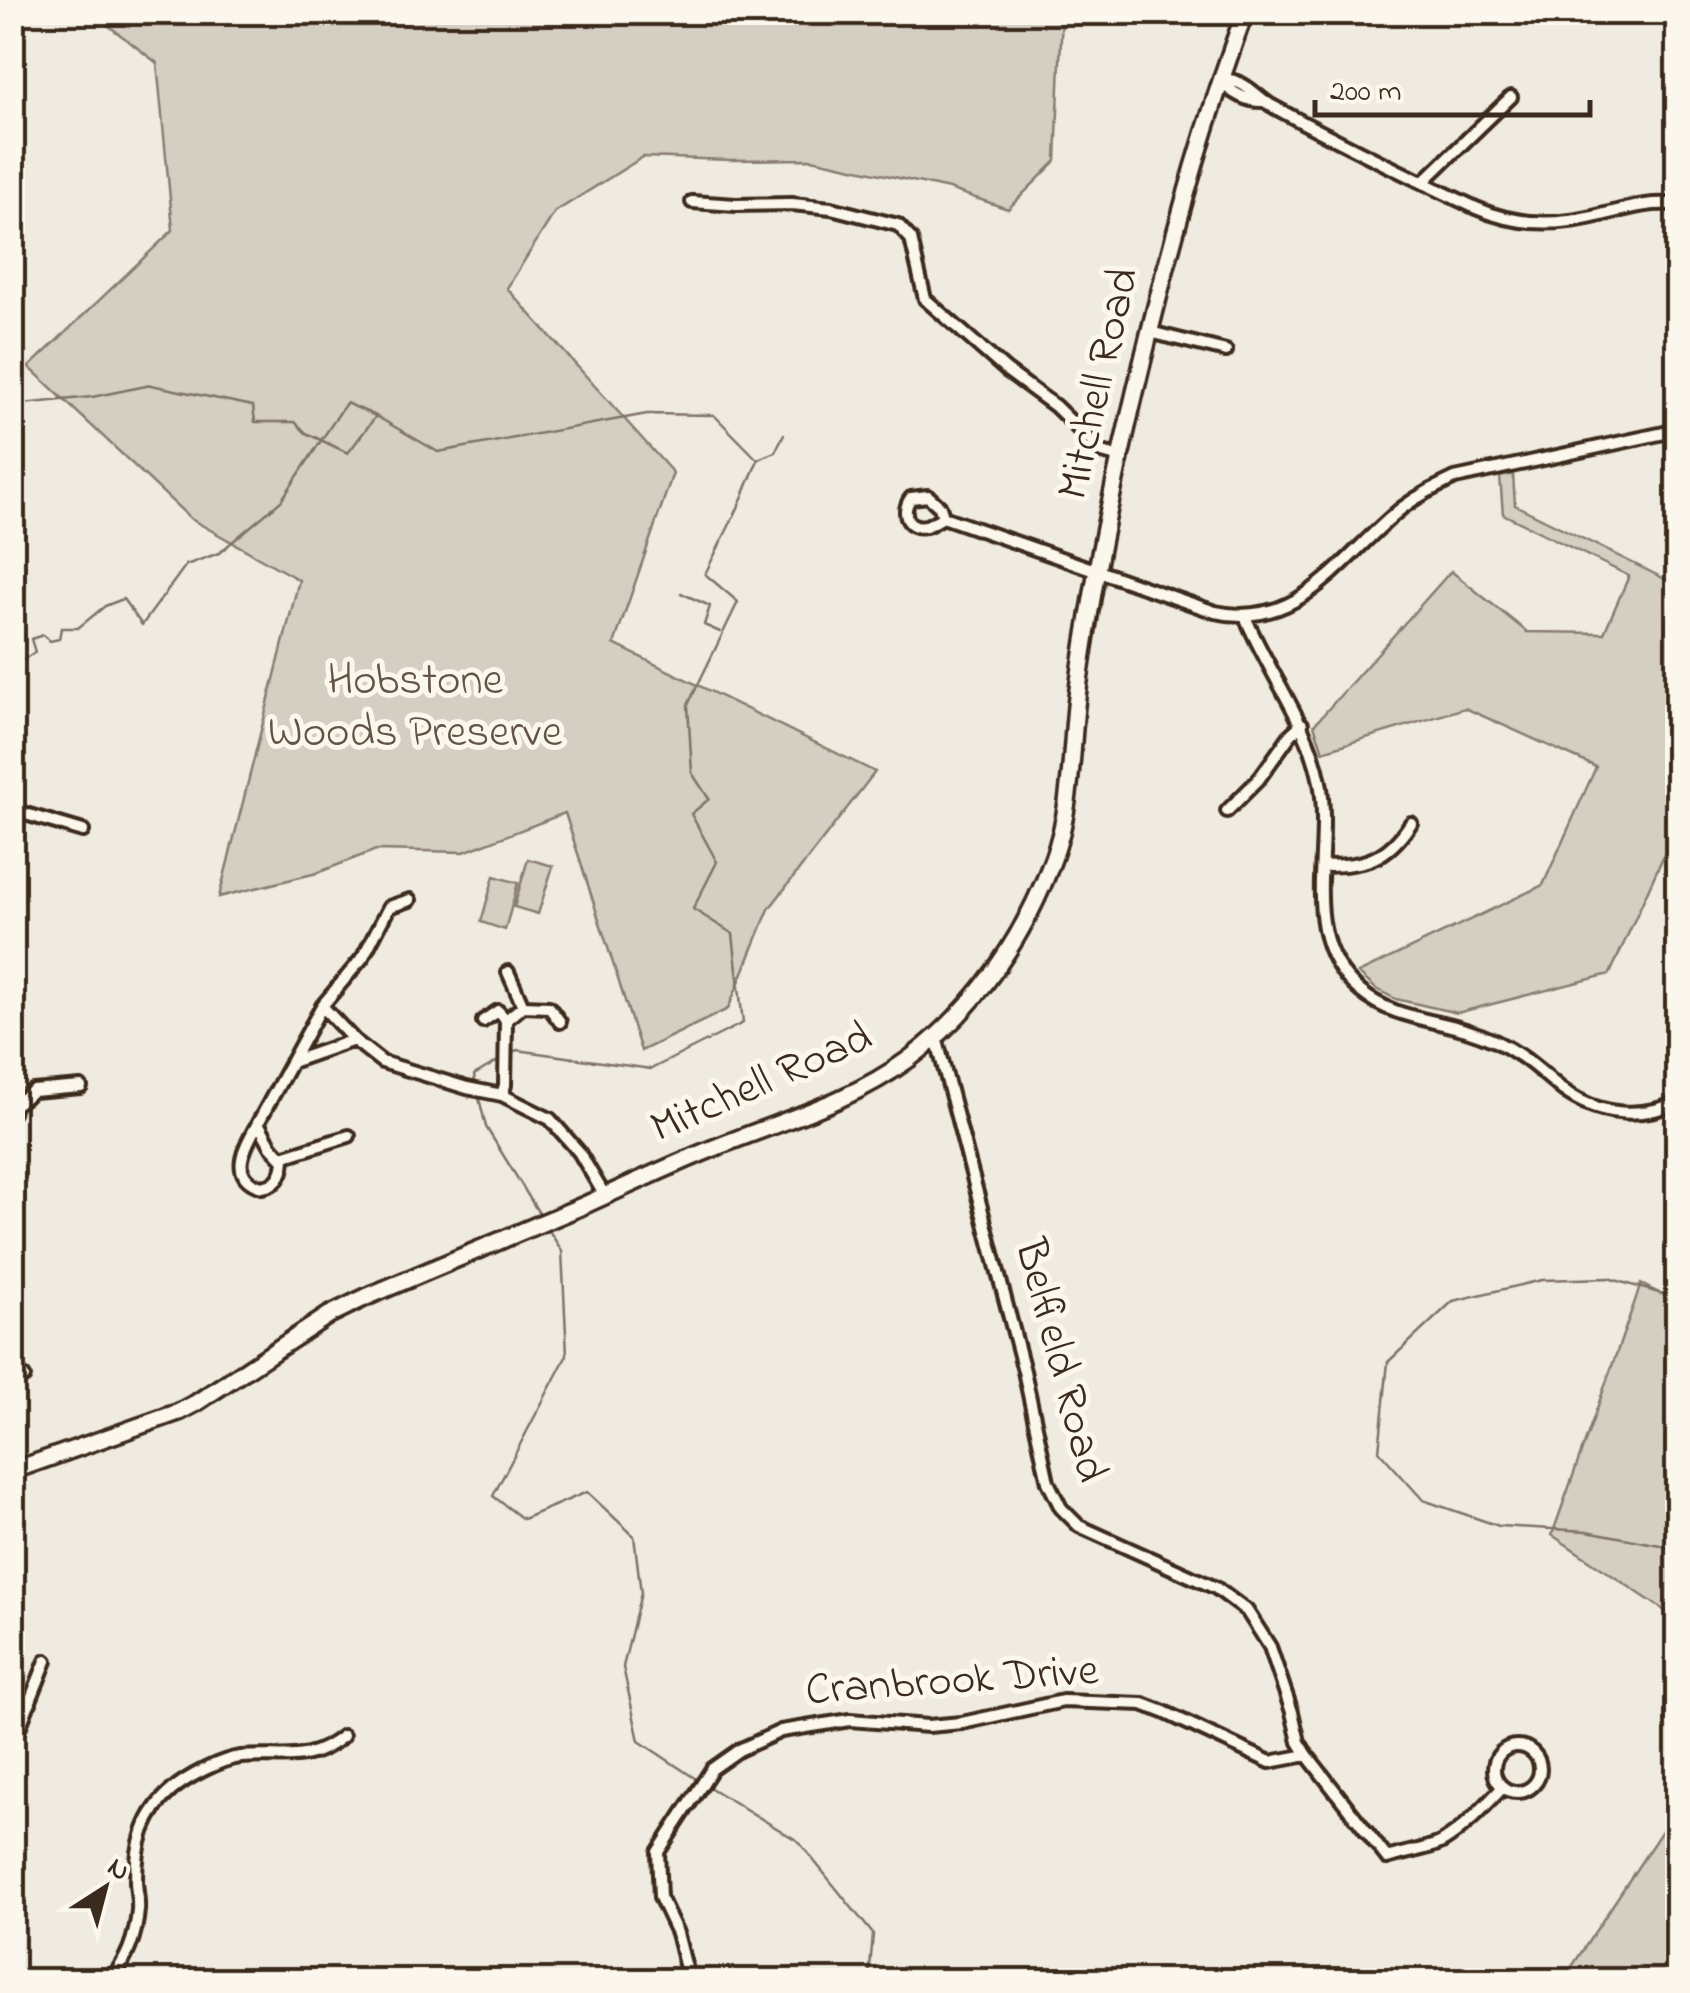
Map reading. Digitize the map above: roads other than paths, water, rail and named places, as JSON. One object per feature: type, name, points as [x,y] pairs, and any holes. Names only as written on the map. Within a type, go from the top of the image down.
[{"type":"street","name":"Mitchell Road","points":[[12,1471],[179,1412],[341,1309],[713,1148],[839,1100],[901,1064],[968,1007],[991,976],[1035,900],[1059,840],[1097,571],[1120,458],[1191,171],[1245,12]]},
{"type":"street","points":[[1220,80],[1225,87],[1252,101],[1264,101],[1491,214],[1533,223],[1587,218],[1661,202],[1678,204]]},
{"type":"street","points":[[1423,182],[1511,97]]},
{"type":"street","points":[[692,202],[831,208],[898,225],[911,238],[925,299],[1006,370],[1055,406],[1102,452],[1120,458]]},
{"type":"street","points":[[1150,332],[1226,352]]},
{"type":"street","points":[[943,518],[1215,612],[1245,616],[1276,610],[1304,597],[1427,490],[1456,478],[1678,430]]},
{"type":"street","points":[[1245,616],[1302,724],[1314,756],[1324,828],[1320,908],[1324,936],[1350,982],[1376,1003],[1502,1044],[1588,1105],[1630,1114],[1678,1102]]},
{"type":"street","points":[[1227,811],[1258,780],[1290,734],[1302,724]]},
{"type":"street","points":[[12,810],[83,831]]},
{"type":"street","points":[[1322,866],[1352,866],[1370,861],[1395,844],[1411,823]]},
{"type":"street","points":[[258,1124],[270,1146],[284,1160],[282,1172],[273,1184],[262,1188],[247,1179],[241,1159],[258,1124],[322,1006],[362,957],[389,908],[410,900]]},
{"type":"street","points":[[508,972],[522,1006]]},
{"type":"street","points":[[322,1006],[354,1040],[382,1062],[502,1096],[550,1119],[579,1152],[605,1196]]},
{"type":"street","points":[[506,1020],[522,1006],[549,1007],[560,1022]]},
{"type":"street","points":[[482,1021],[498,1011],[506,1020],[502,1096]]},
{"type":"street","name":"Belfield Road","points":[[936,1037],[1024,1371],[1048,1482],[1061,1508],[1079,1526],[1216,1588],[1247,1610],[1270,1647],[1299,1742],[1388,1858],[1439,1844],[1464,1826],[1503,1787]]},
{"type":"street","points":[[292,1062],[354,1040]]},
{"type":"street","points":[[12,1113],[14,1105],[33,1092],[82,1087]]},
{"type":"street","points":[[282,1157],[348,1136]]},
{"type":"street","points":[[12,1364],[24,1377]]},
{"type":"street","points":[[12,1746],[46,1661]]},
{"type":"street","points":[[12,1696],[30,1703]]},
{"type":"street","name":"Cranbrook Drive","points":[[689,1980],[677,1933],[660,1897],[658,1852],[712,1768],[738,1750],[781,1731],[850,1720],[928,1726],[962,1723],[1063,1701],[1143,1704],[1270,1762],[1307,1756]]},
{"type":"street","points":[[110,1980],[128,1952],[135,1932],[139,1907],[137,1846],[153,1812],[172,1790],[236,1757],[299,1758],[330,1747],[343,1736]]},
{"type":"street","points":[[1515,1746],[1530,1750],[1538,1761],[1536,1782],[1517,1792],[1503,1787],[1495,1774],[1501,1752],[1515,1746]]},
{"type":"waterway","points":[[12,405],[92,397],[151,385],[253,406],[255,422],[295,422],[306,433],[348,453],[376,416]]},
{"type":"waterway","points":[[12,672],[15,665],[35,652],[31,639],[43,635],[50,641],[59,639],[61,628],[78,628],[105,606],[123,599],[142,625],[186,565],[219,553],[281,501],[346,403],[438,452],[647,414],[714,415],[758,460],[705,574],[738,602],[688,705],[692,773],[709,799],[691,814],[717,862],[693,909],[733,934],[743,1023],[651,1069],[513,1052]]},
{"type":"waterway","points":[[758,459],[775,452],[784,434]]},
{"type":"waterway","points":[[681,593],[710,606],[704,625],[720,632]]},
{"type":"waterway","points":[[475,1082],[474,1075],[498,1061]]},
{"type":"waterway","points":[[479,1098],[486,1127],[540,1215]]},
{"type":"waterway","points":[[548,1229],[562,1251],[567,1355],[493,1496],[523,1519],[587,1492],[634,1536],[641,1593],[623,1667],[639,1741],[696,1779]]},
{"type":"waterway","points":[[1678,1294],[1659,1293],[1608,1278],[1542,1280],[1453,1301],[1388,1362],[1379,1451],[1423,1500],[1499,1526],[1587,1531],[1678,1551]]},
{"type":"waterway","points":[[709,1787],[798,1841],[873,1934],[869,1980]]},
{"type":"park label","name":"Hobstone Woods Preserve","points":[[415,708]]}]
